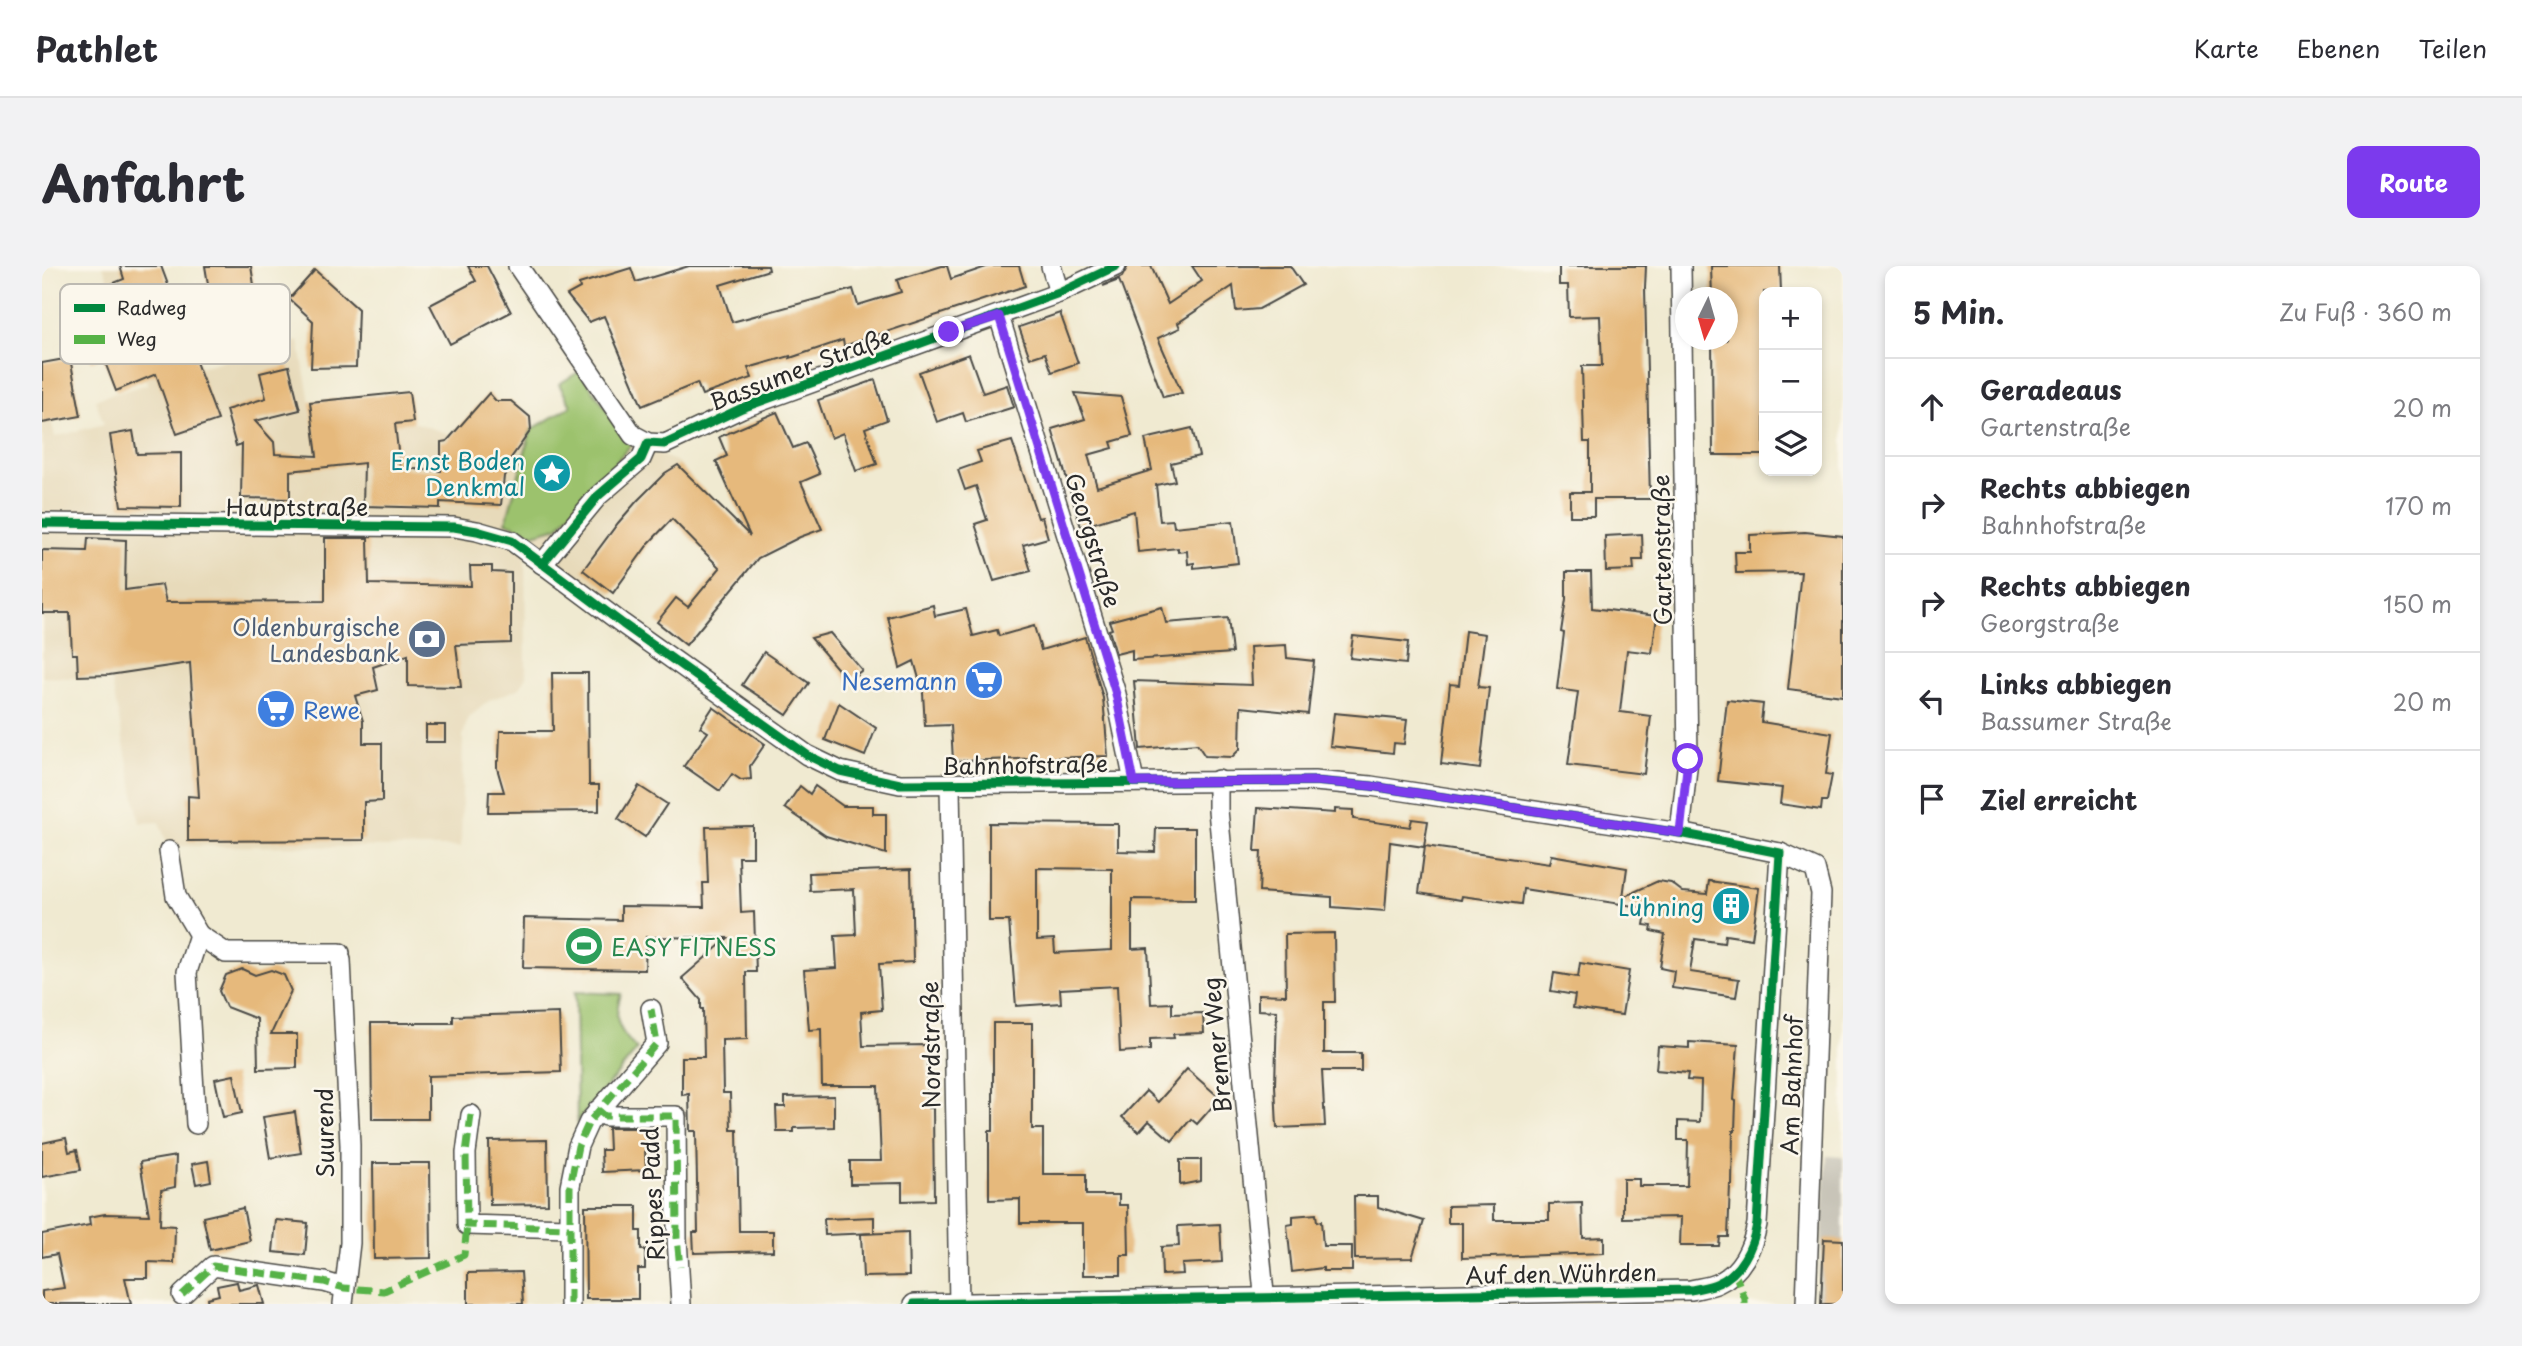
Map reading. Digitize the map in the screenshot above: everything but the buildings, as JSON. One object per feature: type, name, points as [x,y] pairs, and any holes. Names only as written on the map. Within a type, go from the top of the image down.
[{"type":"street","points":[[518,266],[633,435],[648,443],[641,460],[598,496],[542,564]]},
{"type":"street","points":[[1051,266],[1059,293]]},
{"type":"street","name":"Bassumer Straße","points":[[648,443],[665,444],[741,408],[999,316],[1059,293],[1116,266]]},
{"type":"street","name":"Gartenstraße","points":[[1680,833],[1688,759],[1681,266]]},
{"type":"street","name":"Georgstraße","points":[[999,316],[1116,694],[1134,782]]},
{"type":"street","name":"Hauptstraße","points":[[42,523],[454,527],[512,541],[542,564]]},
{"type":"street","name":"Bahnhofstraße","points":[[542,564],[807,755],[840,771],[900,784],[1218,780],[1314,781],[1371,786],[1680,833],[1780,853],[1815,869]]},
{"type":"street","name":"Bremer Weg","points":[[1218,780],[1218,810],[1265,1301]]},
{"type":"street","name":"Nordstraße","points":[[950,785],[959,1303]]},
{"type":"street","points":[[169,851],[176,896],[199,935],[187,972],[196,1124]]},
{"type":"street","name":"Auf den Wührden","points":[[914,1304],[1265,1301],[1691,1290],[1719,1283],[1740,1266],[1754,1242],[1757,1224],[1780,853]]},
{"type":"street","name":"Am Bahnhof","points":[[1806,1304],[1821,932],[1821,893],[1815,869]]},
{"type":"street","name":"Suurend","points":[[199,935],[226,953],[340,957],[350,1145],[350,1243],[343,1296]]},
{"type":"street","points":[[570,1304],[570,1186],[578,1146],[598,1110],[657,1043],[651,1009]]},
{"type":"street","name":"Rippes Padd","points":[[598,1110],[605,1116],[676,1116],[677,1238],[681,1304]]},
{"type":"street","points":[[471,1115],[466,1153],[467,1224],[569,1228]]},
{"type":"street","points":[[182,1295],[214,1266],[324,1282],[343,1296]]},
{"type":"shaded area","points":[[103,266],[162,266],[169,284],[110,284]]},
{"type":"shaded area","points":[[299,341],[310,402],[409,392],[413,422],[452,435],[489,393],[496,401],[511,401],[530,417],[531,430],[592,491],[631,445],[676,461],[704,491],[649,543],[608,598],[525,548],[526,677],[520,688],[490,700],[468,718],[463,736],[461,847],[168,846],[159,822],[140,823],[111,679],[42,677],[42,375],[55,437],[104,424],[95,399],[148,384],[140,364],[199,364],[200,367],[211,364],[290,364],[290,343]]},
{"type":"shaded area","points":[[1827,1156],[1843,1157],[1843,1304],[1818,1304]]},
{"type":"green space","points":[[580,371],[631,445],[558,527],[533,534],[506,522],[531,430],[571,406],[559,384]]},
{"type":"green space","points":[[575,992],[621,994],[617,1012],[619,1025],[637,1050],[577,1122]]},
{"type":"marked path","points":[[570,1304],[570,1186],[578,1146],[589,1122],[657,1043],[651,1009]]},
{"type":"marked path","points":[[598,1110],[605,1116],[676,1116],[677,1238],[680,1267]]},
{"type":"marked path","points":[[471,1115],[466,1153],[467,1225],[569,1228]]},
{"type":"marked path","points":[[182,1295],[213,1266],[324,1282],[344,1288],[384,1291],[464,1255],[467,1225]]},
{"type":"marked path","points":[[1734,1271],[1745,1304]]},
{"type":"cycle path","points":[[542,564],[598,496],[641,459],[648,443],[665,444],[742,408],[1059,293],[1116,266]]},
{"type":"cycle path","points":[[42,523],[454,527],[512,541],[807,755],[840,771],[900,784],[1314,781],[1371,786],[1680,833],[1780,853],[1757,1224],[1745,1258],[1726,1279],[1691,1290],[914,1304]]},
{"type":"place","name":"Ernst Boden Denkmal","points":[[552,473]]},
{"type":"place","name":"Oldenburgische Landesbank","points":[[427,639]]},
{"type":"place","name":"Nesemann","points":[[984,680]]},
{"type":"place","name":"Rewe","points":[[276,709]]},
{"type":"place","name":"Lühning","points":[[1731,906]]},
{"type":"place","name":"EASY FITNESS","points":[[584,946]]},
{"type":"route","points":[[949,332],[999,316],[1116,694],[1134,782],[1314,781],[1371,786],[1680,833],[1688,759]]}]
